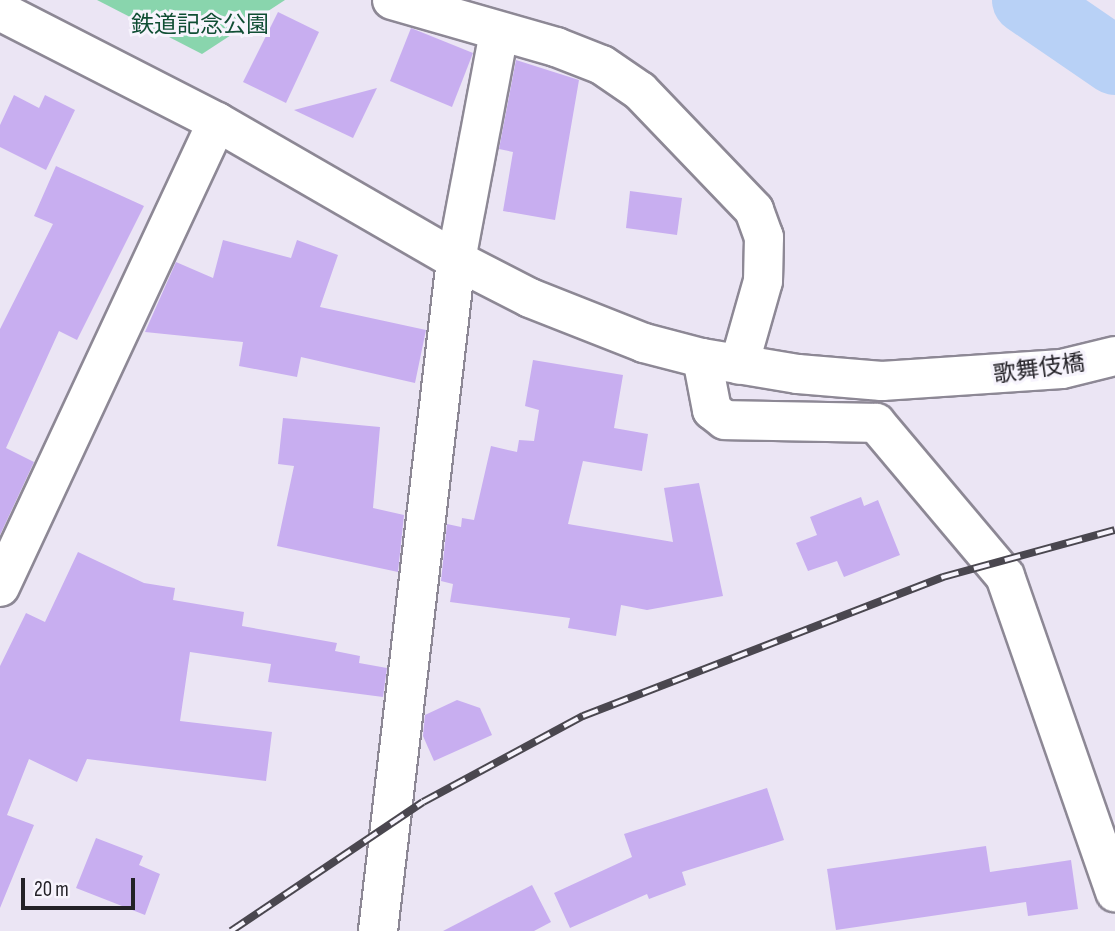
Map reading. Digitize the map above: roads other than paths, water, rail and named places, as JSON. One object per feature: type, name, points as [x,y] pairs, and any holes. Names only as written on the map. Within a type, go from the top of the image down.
[{"type":"street","points":[[392,0],[556,47],[602,65],[640,91],[754,210],[764,237],[763,281],[739,365]]},
{"type":"street","name":"歌舞伎橋","points":[[0,11],[217,122],[456,260],[530,298],[644,342],[739,365],[882,381],[962,378],[1062,369],[1115,356]]},
{"type":"street","points":[[378,931],[456,260],[499,32]]},
{"type":"street","points":[[0,586],[217,122]]},
{"type":"street","points":[[702,358],[712,410],[725,420],[876,423],[1005,576],[1115,892]]},
{"type":"waterway","points":[[1026,0],[1115,61]]},
{"type":"railway","points":[[231,931],[423,802],[583,716],[943,577],[1115,530]]},
{"type":"park label","name":"鉄道記念公園","points":[[200,25]]}]
